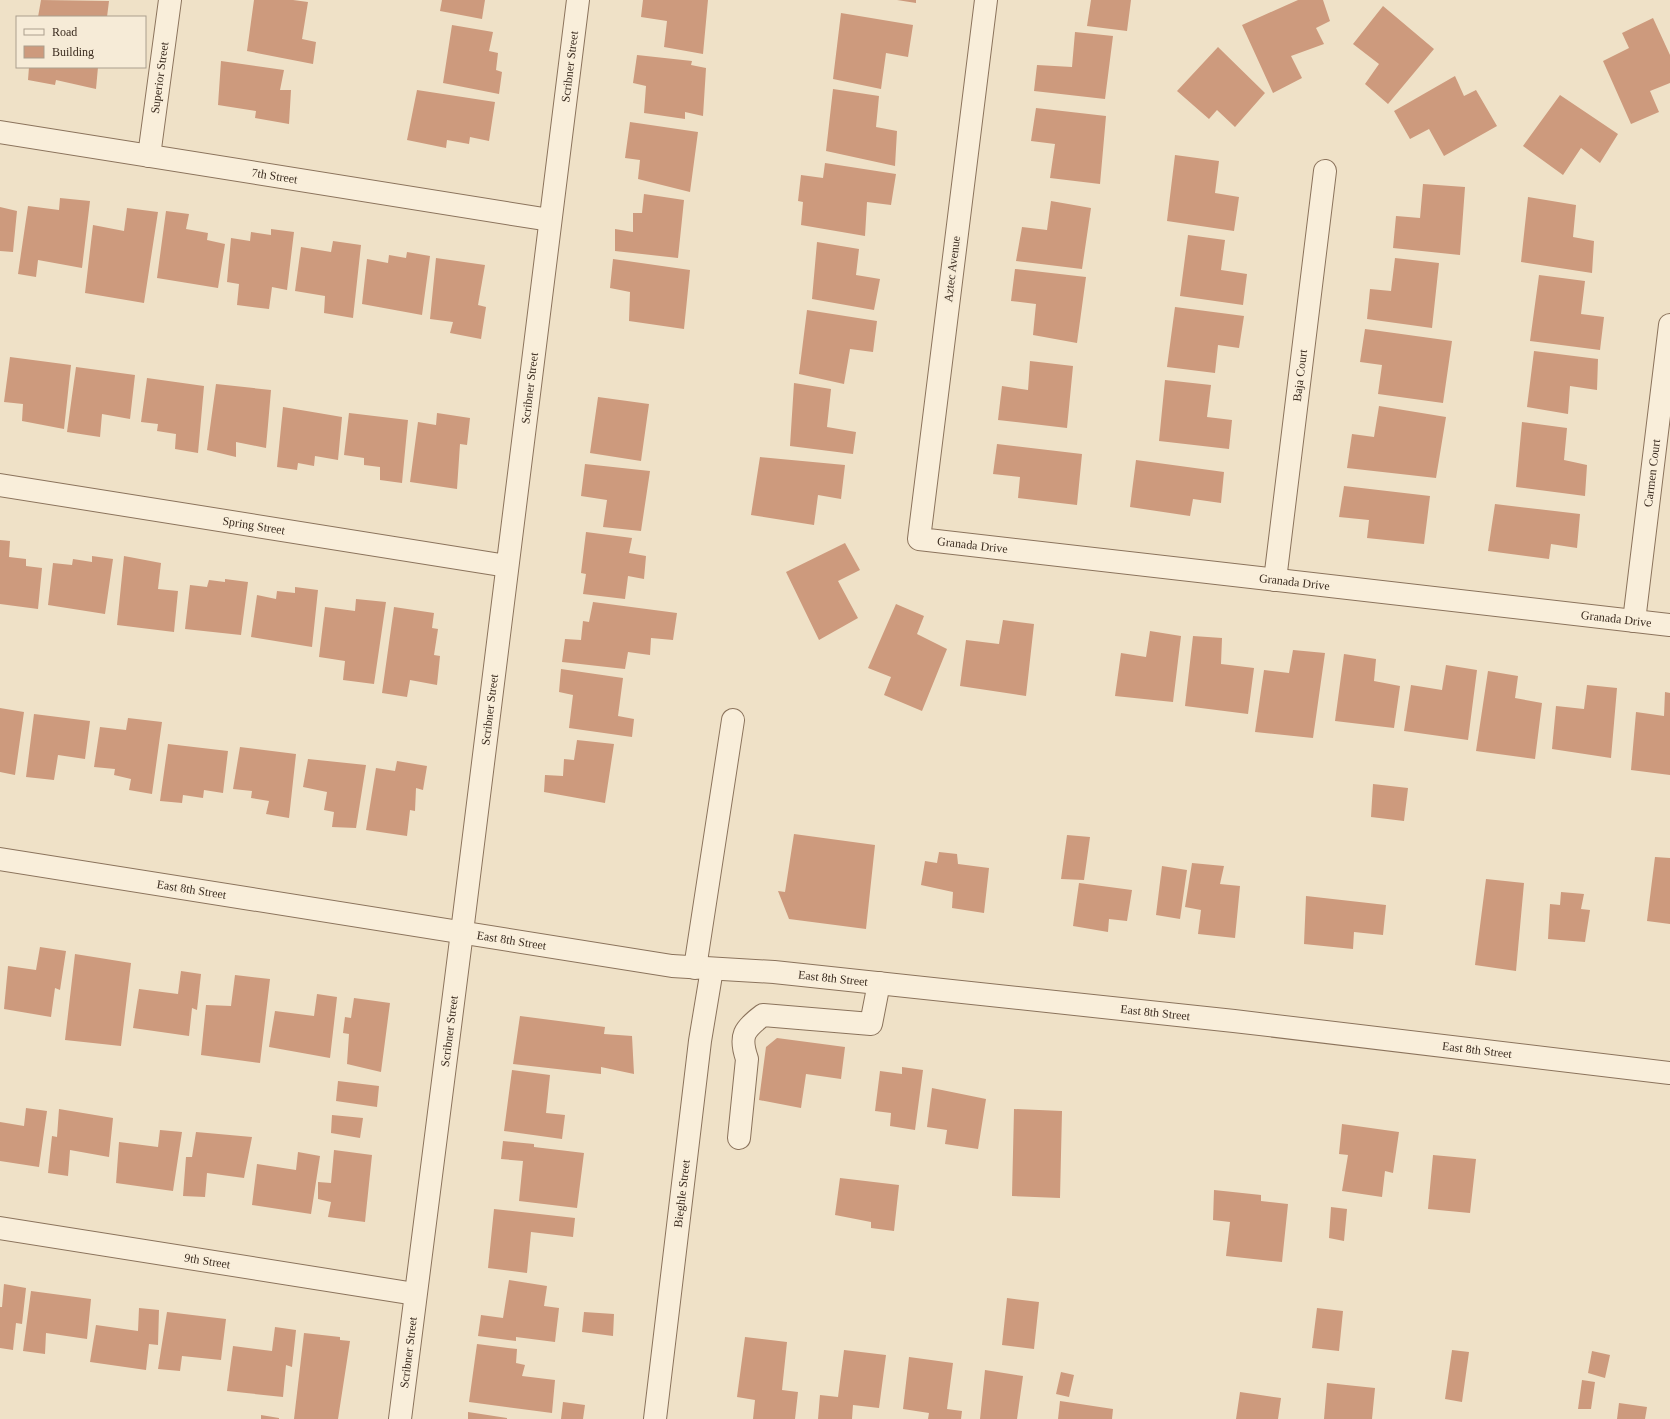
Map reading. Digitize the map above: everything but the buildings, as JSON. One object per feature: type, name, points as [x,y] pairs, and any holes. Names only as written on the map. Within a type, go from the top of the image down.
[{"type":"street","name":"Superior Street","points":[[149,156],[170,0]]},
{"type":"street","name":"Scribner Street","points":[[400,1419],[578,0]]},
{"type":"street","name":"Aztec Avenue","points":[[919,539],[986,0]]},
{"type":"street","name":"7th Street","points":[[0,132],[550,220]]},
{"type":"street","name":"Baja Court","points":[[1275,580],[1325,171]]},
{"type":"street","name":"Carmen Court","points":[[1634,621],[1670,325]]},
{"type":"street","name":"Spring Street","points":[[0,485],[507,566]]},
{"type":"street","name":"Granada Drive","points":[[919,539],[1670,625]]},
{"type":"street","name":"Bieghle Street","points":[[655,1419],[700,1041],[704,968],[733,720]]},
{"type":"street","name":"East 8th Street","points":[[0,859],[672,966],[774,972],[1234,1021],[1670,1073]]},
{"type":"street","points":[[739,1138],[747,1059],[743,1046],[744,1036],[751,1024],[763,1015],[871,1024],[879,983]]},
{"type":"street","name":"9th Street","points":[[0,1228],[415,1294]]}]
